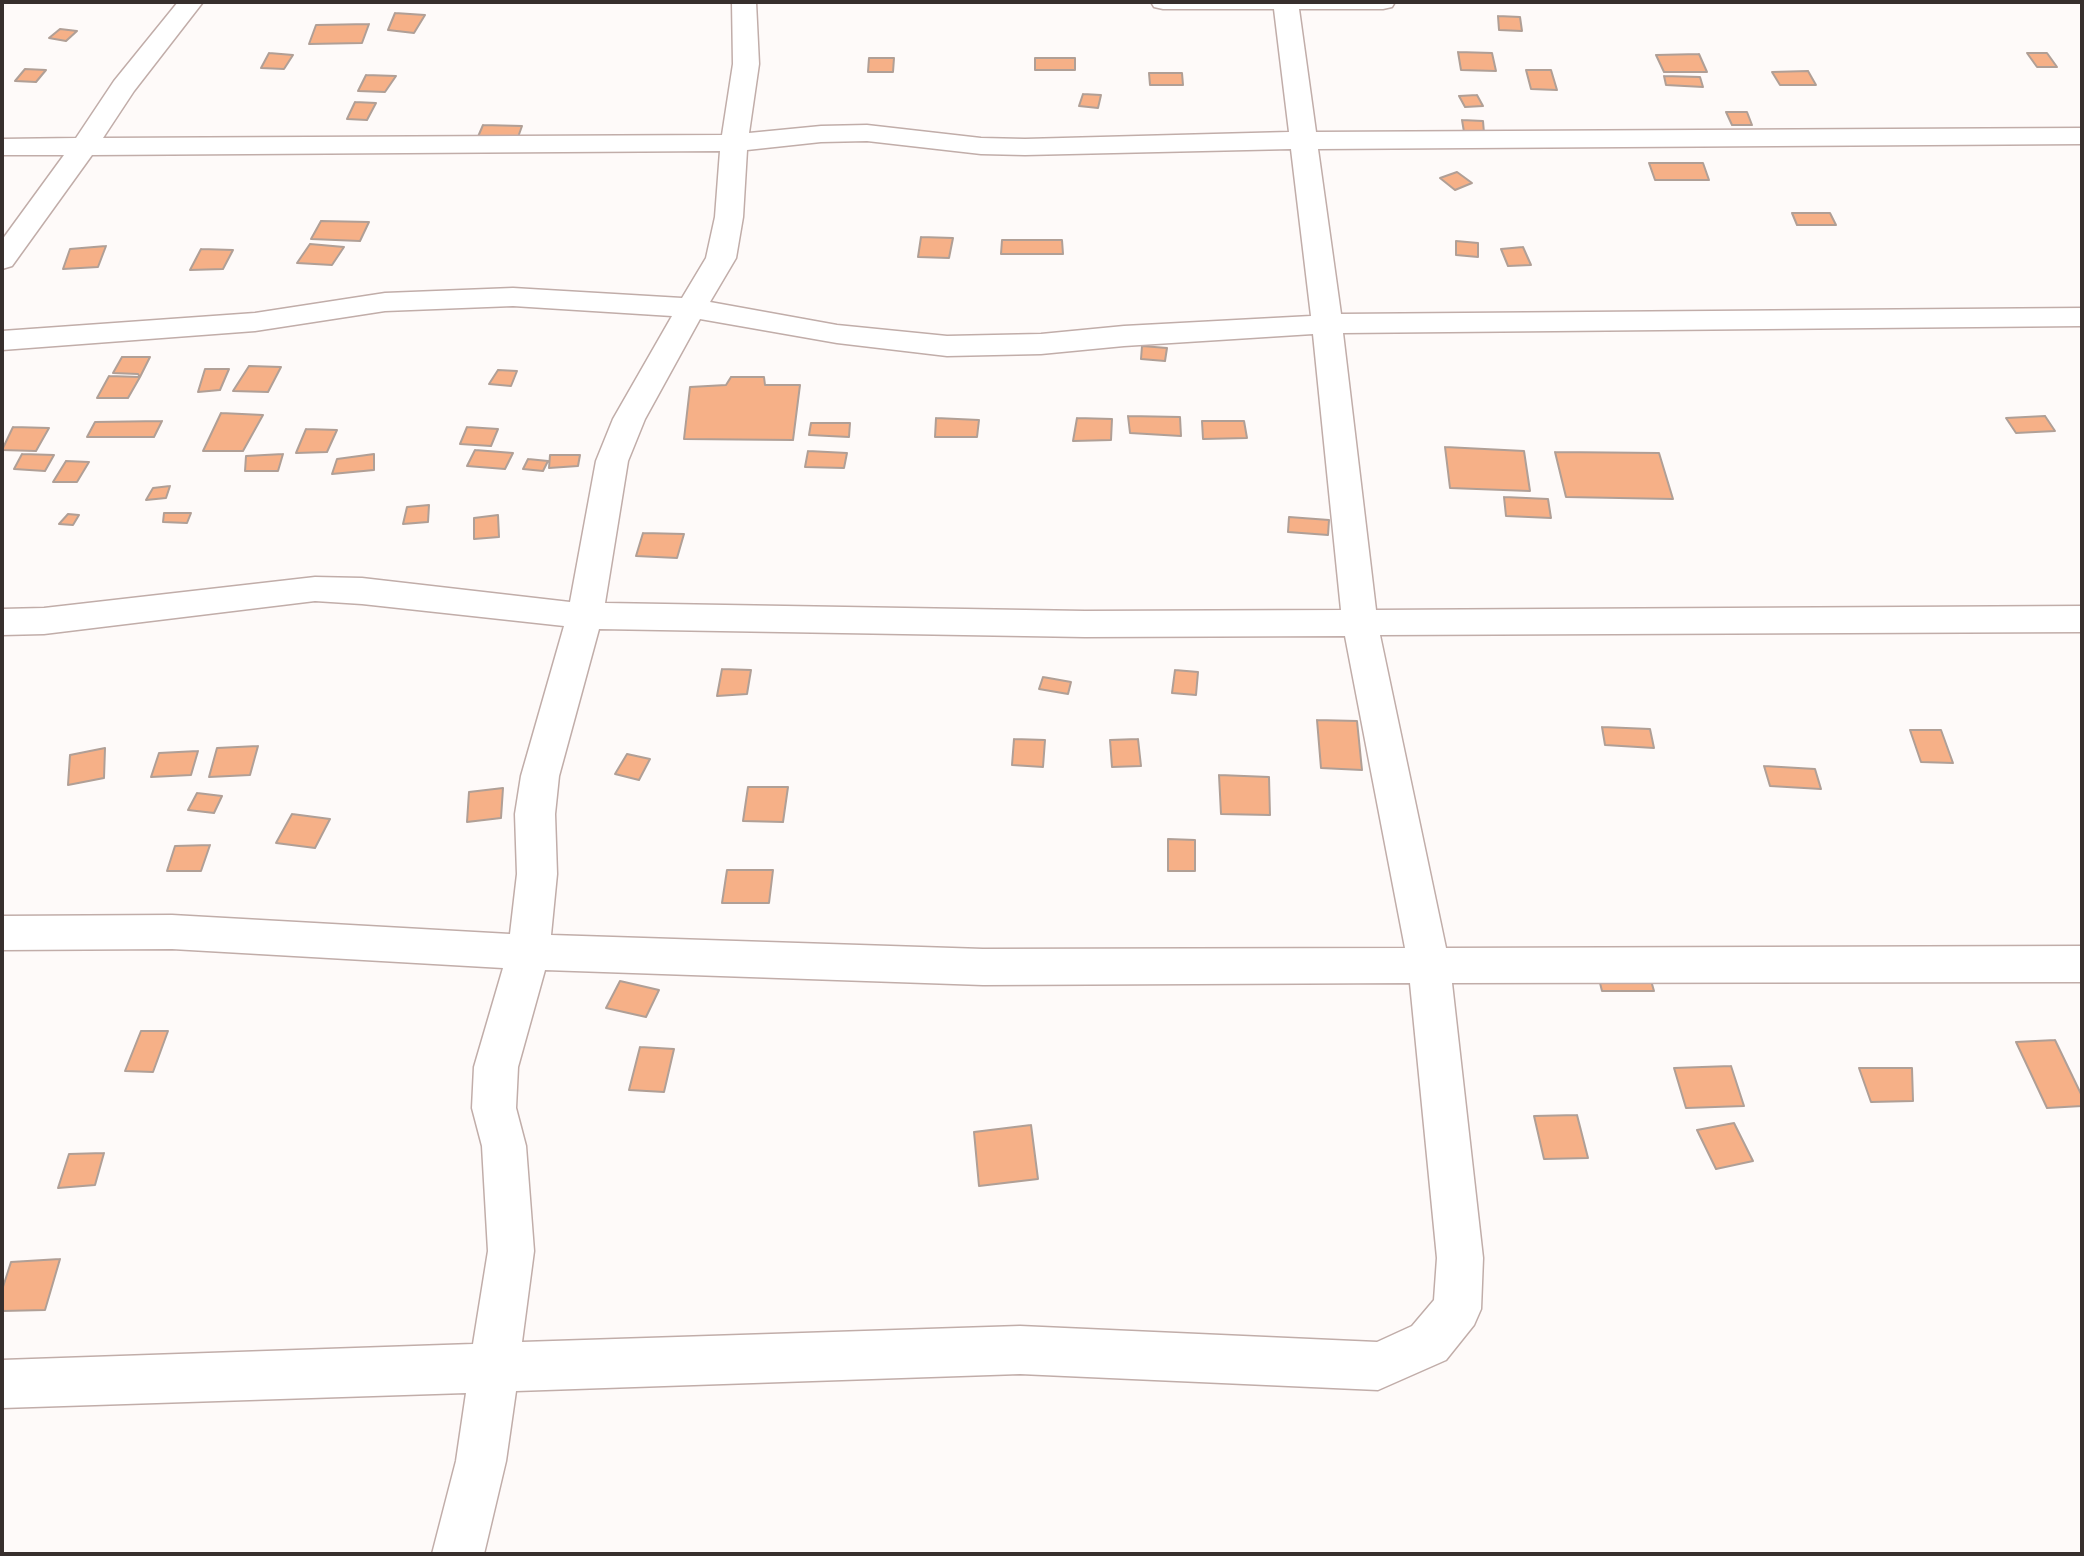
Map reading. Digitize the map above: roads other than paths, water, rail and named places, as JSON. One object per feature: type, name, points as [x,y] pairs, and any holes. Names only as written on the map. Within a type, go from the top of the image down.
[{"type":"street","points":[[2,260],[85,146],[123,87],[191,2]]},
{"type":"street","points":[[458,1554],[481,1461],[511,1251],[504,1146],[494,1108],[496,1067],[529,952],[537,874],[535,814],[540,776],[585,616],[612,461],[629,419],[721,258],[729,217],[734,143],[746,64],[744,2]]},
{"type":"street","points":[[1163,2],[1384,2]]},
{"type":"street","points":[[2,1384],[1020,1350],[1378,1366],[1429,1343],[1457,1309],[1461,1258],[1429,966],[1360,623],[1327,324],[1286,2]]},
{"type":"street","points":[[2,147],[734,143],[821,134],[867,133],[981,146],[1024,147],[1304,141],[2082,136]]},
{"type":"street","points":[[2,340],[255,322],[384,302],[513,297],[692,308],[837,334],[947,345],[1041,344],[1327,324],[2082,317]]},
{"type":"street","points":[[2,622],[44,621],[315,589],[362,591],[585,616],[1085,624],[2082,619]]},
{"type":"street","points":[[2,933],[172,932],[529,952],[983,967],[2082,964]]}]
